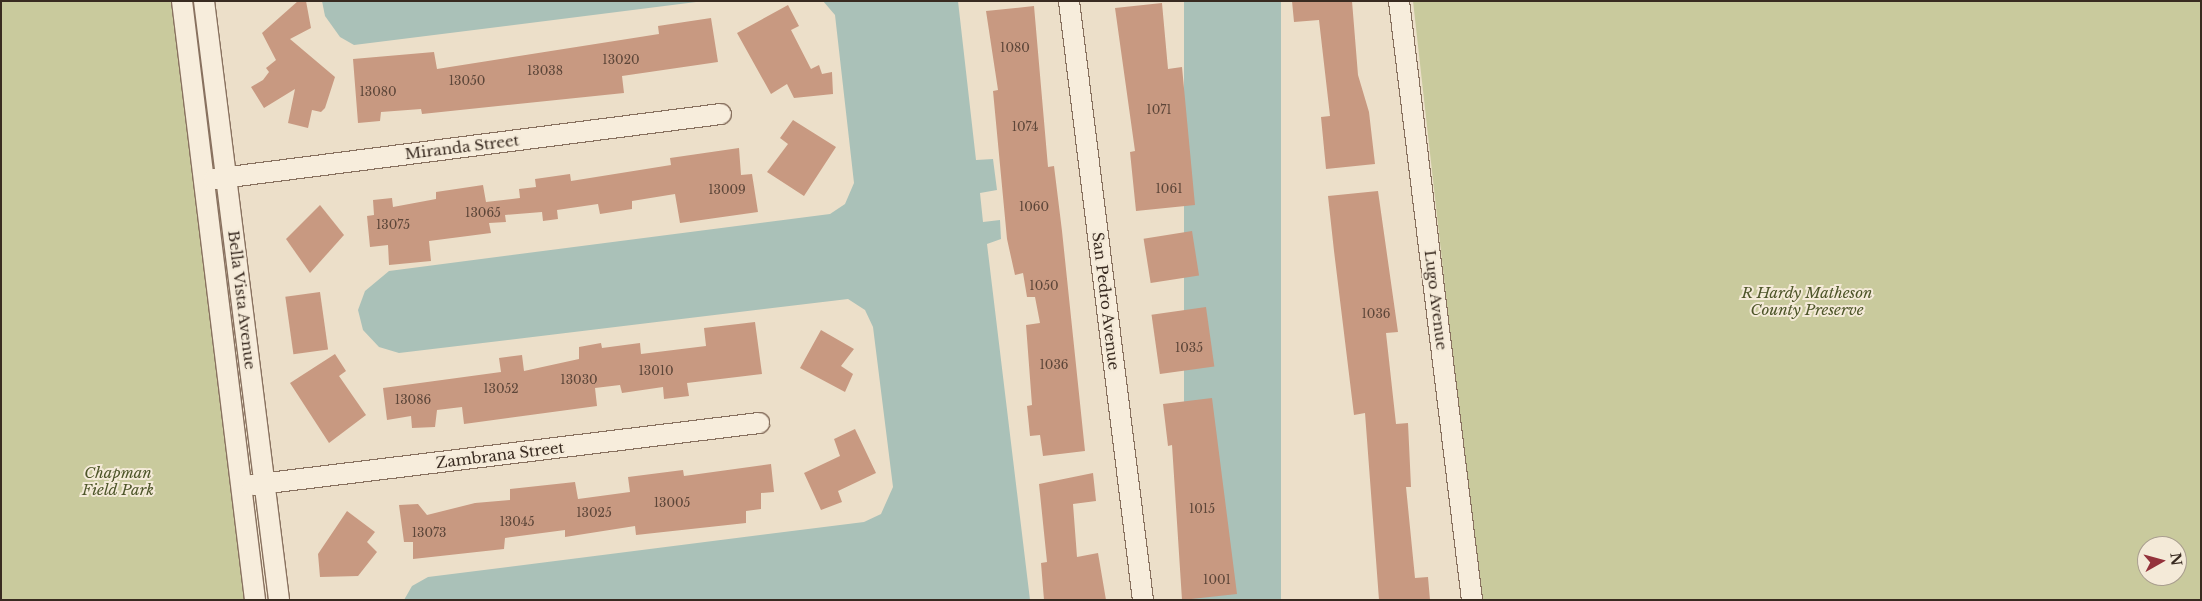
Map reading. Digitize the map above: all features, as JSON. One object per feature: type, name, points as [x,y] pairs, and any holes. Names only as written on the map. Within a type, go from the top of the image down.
[{"type":"street","name":"Bella Vista Avenue","points":[[182,1],[255,600]]},
{"type":"street","name":"Bella Vista Avenue","points":[[204,1],[279,600]]},
{"type":"street","name":"San Pedro Avenue","points":[[1069,1],[1143,600]]},
{"type":"street","name":"Lugo Avenue","points":[[1399,1],[1472,600]]},
{"type":"street","name":"Miranda Street","points":[[204,180],[721,114]]},
{"type":"street","name":"Zambrana Street","points":[[241,486],[759,423]]},
{"type":"green space","name":"Chapman Field Park","points":[[1,1],[180,1],[250,600],[1,600]]},
{"type":"green space","name":"R Hardy Matheson County Preserve","points":[[1413,1],[2201,1],[2201,600],[1480,600]]},
{"type":"shaded area","points":[[322,1],[704,1],[354,45],[340,37],[325,16]]},
{"type":"shaded area","points":[[823,1],[958,1],[976,160],[993,159],[997,190],[980,193],[983,222],[1000,220],[1001,239],[987,244],[1030,600],[404,600],[412,586],[428,577],[864,522],[881,514],[893,487],[873,327],[865,310],[848,299],[399,353],[379,347],[363,330],[358,310],[365,291],[389,271],[830,214],[845,204],[854,183],[835,15]]},
{"type":"shaded area","points":[[1184,1],[1281,1],[1281,600],[1184,600]]},
{"type":"building","points":[[298,1],[306,1],[311,28],[290,39],[335,77],[325,108],[321,112],[312,110],[308,128],[288,123],[295,89],[264,108],[251,87],[263,80],[269,72],[266,68],[276,60],[262,33]]},
{"type":"building","points":[[1292,1],[1352,1],[1358,75],[1369,112],[1375,164],[1326,169],[1321,117],[1330,116],[1319,20],[1294,22]]},
{"type":"building","points":[[1162,3],[1168,69],[1182,67],[1195,205],[1136,211],[1130,152],[1135,151],[1115,8]]},
{"type":"building","points":[[788,5],[799,26],[791,30],[811,69],[819,65],[822,74],[832,72],[833,94],[794,98],[787,84],[771,94],[737,33]]},
{"type":"building","points":[[1034,6],[1048,167],[1054,166],[1085,451],[1043,456],[1040,435],[1030,436],[1027,406],[1032,405],[1026,325],[1040,323],[1035,297],[1027,297],[1023,273],[1015,275],[1007,239],[993,91],[998,90],[986,11]]},
{"type":"building","points":[[711,18],[718,62],[622,76],[624,93],[422,114],[421,109],[381,112],[380,121],[358,123],[353,59],[434,52],[437,69],[659,34],[658,26]]},
{"type":"building","points":[[793,120],[836,147],[804,196],[767,172],[788,144],[780,138]]},
{"type":"building","points":[[739,148],[741,175],[752,174],[758,212],[680,223],[675,194],[632,201],[632,209],[600,214],[598,204],[557,210],[558,219],[543,221],[542,212],[505,215],[506,222],[489,223],[491,233],[429,241],[431,261],[389,265],[388,245],[370,247],[367,216],[374,215],[373,200],[392,198],[393,207],[436,199],[436,192],[483,185],[486,202],[520,198],[519,189],[536,187],[535,179],[570,174],[571,181],[671,165],[670,158]]},
{"type":"building","points":[[1378,191],[1398,332],[1386,333],[1396,424],[1408,423],[1411,487],[1406,487],[1415,578],[1428,577],[1430,600],[1379,600],[1365,413],[1354,415],[1328,196]]},
{"type":"building","points":[[320,205],[344,235],[310,273],[286,239]]},
{"type":"building","points":[[1192,231],[1199,275],[1151,283],[1144,239]]},
{"type":"building","points":[[320,292],[328,349],[293,354],[285,297]]},
{"type":"building","points":[[1206,307],[1214,366],[1160,374],[1152,315]]},
{"type":"building","points":[[755,322],[762,374],[687,383],[689,396],[664,399],[663,387],[622,393],[620,385],[595,388],[597,406],[464,424],[462,407],[437,410],[435,427],[412,428],[411,416],[387,420],[383,388],[501,372],[499,358],[522,355],[524,371],[579,359],[579,347],[601,343],[602,348],[640,343],[641,354],[706,346],[704,328]]},
{"type":"building","points":[[821,330],[854,349],[841,366],[853,374],[845,392],[800,368]]},
{"type":"building","points":[[335,354],[346,371],[339,376],[366,415],[329,443],[290,383]]},
{"type":"building","points":[[1212,398],[1237,594],[1182,600],[1172,445],[1168,446],[1163,404]]},
{"type":"building","points":[[855,429],[876,473],[838,491],[842,502],[821,510],[804,473],[840,456],[834,439]]},
{"type":"building","points":[[771,464],[774,492],[761,493],[761,509],[746,511],[746,523],[636,535],[635,526],[565,537],[565,530],[505,538],[504,549],[413,559],[413,542],[404,542],[399,505],[418,504],[427,515],[475,503],[510,500],[510,489],[575,482],[578,499],[630,492],[628,477],[683,470],[684,476]]},
{"type":"building","points":[[1093,473],[1096,501],[1073,504],[1077,557],[1098,553],[1106,600],[1044,600],[1041,563],[1047,562],[1039,484]]},
{"type":"building","points":[[347,511],[375,532],[367,542],[377,552],[358,576],[320,577],[318,554]]}]
